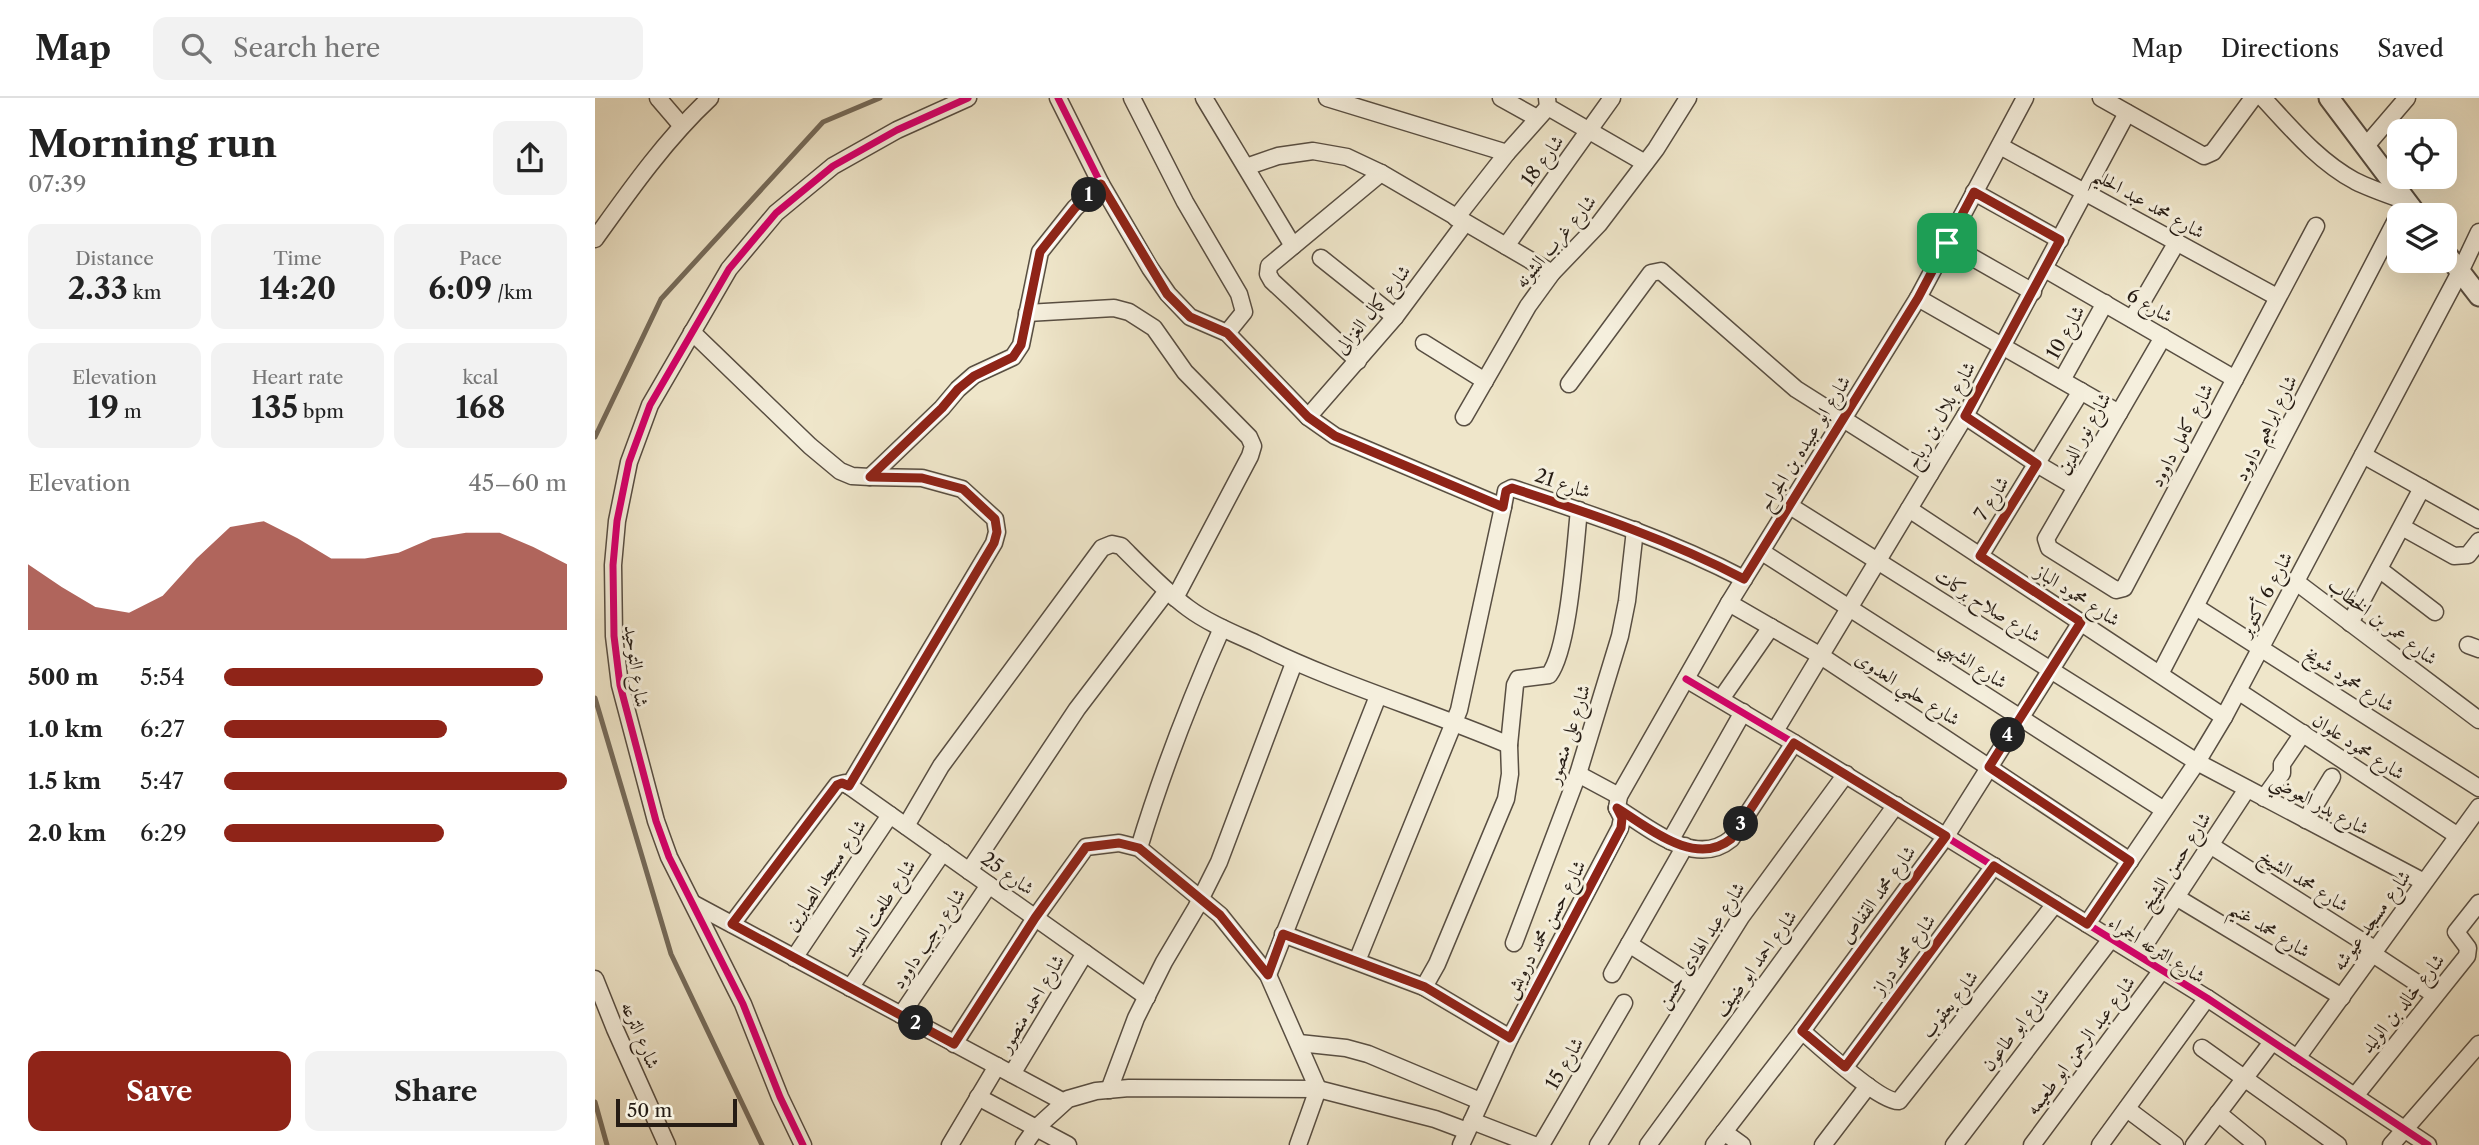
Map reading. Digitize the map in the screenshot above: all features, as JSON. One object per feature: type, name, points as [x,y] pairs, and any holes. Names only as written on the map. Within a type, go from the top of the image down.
[{"type":"street","points":[[658,98],[682,126]]},
{"type":"street","points":[[595,239],[682,126],[710,98]]},
{"type":"street","name":"شارع التوحيد","points":[[803,1145],[779,1097],[743,1004],[669,857],[656,821],[620,685],[614,636],[613,577],[617,521],[629,462],[650,405],[729,269],[776,213],[833,166],[897,130],[968,98]]},
{"type":"street","points":[[1059,98],[1101,184],[1167,294],[1190,317],[1227,333],[1308,417],[1335,436],[1503,507],[1459,710],[1357,961]]},
{"type":"street","points":[[1132,98],[1185,202],[1240,294],[1244,312],[1227,333]]},
{"type":"street","points":[[1204,98],[1293,246]]},
{"type":"street","points":[[1327,98],[1507,153]]},
{"type":"street","points":[[1501,98],[1544,108],[1645,163]]},
{"type":"street","name":"شارع 18","points":[[1506,246],[1612,98]]},
{"type":"street","name":"شارع غرب الشونه","points":[[1464,417],[1528,306],[1552,273],[1599,224],[1645,163],[1688,98]]},
{"type":"street","name":"شارع ابو عبيده بن الجراح","points":[[1618,802],[1729,603],[1918,298],[2025,98]]},
{"type":"street","points":[[2101,98],[2200,155],[2207,156],[2213,152],[2253,98]]},
{"type":"street","points":[[2263,98],[2330,165],[2401,203]]},
{"type":"street","points":[[2329,98],[2407,203]]},
{"type":"street","points":[[2365,147],[2407,98]]},
{"type":"street","name":"شارع كمال الغزالى","points":[[1308,417],[1395,317],[1507,153],[1544,108]]},
{"type":"street","name":"شارع بلال بن رباح","points":[[1775,731],[1965,416],[2127,113]]},
{"type":"street","name":"شارع محمد عبد الحليم","points":[[2000,146],[2277,297]]},
{"type":"street","points":[[1247,167],[1278,156],[1313,151],[1347,157],[1381,173],[1552,273]]},
{"type":"street","points":[[1358,361],[1270,278],[1269,266],[1381,173]]},
{"type":"street","points":[[870,477],[974,376],[1013,357],[1021,345],[1040,252],[1075,208],[1101,184]]},
{"type":"street","points":[[1974,192],[2060,240]]},
{"type":"street","name":"شارع كامل داوود","points":[[2051,549],[2114,589],[2124,588],[2316,226]]},
{"type":"street","name":"شارع 6 أكتوبر","points":[[2087,924],[2197,762],[2224,717],[2461,272],[2479,232]]},
{"type":"street","points":[[2132,319],[2177,242]]},
{"type":"street","points":[[1947,243],[2033,292]]},
{"type":"street","name":"شارع ابراهيم داوود","points":[[2159,674],[2387,253]]},
{"type":"street","points":[[1321,258],[1395,317]]},
{"type":"street","points":[[2457,267],[2479,296]]},
{"type":"street","name":"شارع 6","points":[[2045,269],[2235,379]]},
{"type":"street","points":[[1569,384],[1651,272],[1658,270],[1664,272],[1796,389],[1930,474]]},
{"type":"street","points":[[1918,298],[2119,413]]},
{"type":"street","name":"شارع 10","points":[[2062,380],[2105,303]]},
{"type":"street","points":[[969,871],[1077,709],[1171,594],[1250,456],[1253,446],[1249,437],[1185,372],[1154,328],[1129,312],[1114,308],[1027,313]]},
{"type":"street","points":[[692,332],[810,446],[840,471],[852,476],[922,478],[963,489],[995,519],[997,532],[994,543],[847,784],[837,785],[732,924]]},
{"type":"street","name":"شارع نور الدين","points":[[2051,549],[2046,544],[2046,538],[2163,337]]},
{"type":"street","points":[[1425,343],[1485,381]]},
{"type":"street","name":"شارع 7","points":[[1980,556],[2081,391]]},
{"type":"street","points":[[1965,416],[2076,487]]},
{"type":"street","points":[[2363,455],[2479,520]]},
{"type":"street","name":"شارع 21","points":[[1503,507],[1506,491],[1510,488],[1635,530],[1694,553],[1744,579]]},
{"type":"street","points":[[2350,623],[2422,488]]},
{"type":"street","name":"شارع صلاح بركات","points":[[1790,506],[2197,762]]},
{"type":"street","name":"شارع محمود الباز","points":[[1909,509],[2224,717]]},
{"type":"street","points":[[1425,987],[1506,799],[1515,685],[1518,679],[1549,675],[1556,667],[1565,631],[1579,510]]},
{"type":"street","points":[[2402,527],[2459,557],[2472,552],[2479,541]]},
{"type":"street","name":"شارع على منصور","points":[[1514,943],[1578,774],[1624,619],[1635,530]]},
{"type":"street","points":[[906,826],[941,766],[1102,548],[1112,544],[1122,546],[1190,610],[1222,628],[1294,663],[1509,745]]},
{"type":"street","name":"شارع الشهبي","points":[[1762,552],[2164,810]]},
{"type":"street","points":[[2379,569],[2435,612]]},
{"type":"street","name":"شارع عمر بن الخطاب","points":[[2295,581],[2479,719]]},
{"type":"street","name":"شارع حلمي العدوى","points":[[1729,603],[1821,656],[2130,861]]},
{"type":"street","name":"شارع محمود شويخ","points":[[2196,607],[2479,788]]},
{"type":"street","name":"شارع محمد القفاص","points":[[1714,1145],[1946,836],[2081,622]]},
{"type":"street","points":[[1721,699],[1771,627]]},
{"type":"street","points":[[1139,848],[1164,766],[1222,628]]},
{"type":"street","points":[[1109,1090],[1136,1018],[1219,862],[1294,663]]},
{"type":"street","name":"شارع الترعه الحمراء","points":[[1686,679],[1846,774],[2207,998],[2428,1145]]},
{"type":"street","name":"شارع محمود علوان","points":[[2238,691],[2458,836]]},
{"type":"street","points":[[1268,975],[1378,696]]},
{"type":"street","points":[[1612,974],[1743,712]]},
{"type":"street","points":[[2264,798],[2282,773],[2282,764],[2302,733]]},
{"type":"street","points":[[1578,774],[1678,844],[1709,849],[1731,839],[1794,743]]},
{"type":"street","name":"شارع بدر العوضي","points":[[2197,762],[2424,883]]},
{"type":"street","name":"شارع عبد الهادى حسن","points":[[1598,1145],[1760,890],[1846,774]]},
{"type":"street","points":[[2306,820],[2332,777]]},
{"type":"street","name":"شارع 25","points":[[847,784],[1147,997]]},
{"type":"street","name":"شارع حسن الشيخ","points":[[2138,955],[2247,789]]},
{"type":"street","name":"شارع حسن محمد درويش","points":[[1466,1132],[1510,1038],[1621,828],[1622,818],[1618,802]]},
{"type":"street","name":"شارع احمد ابو ضيف","points":[[1648,1145],[1896,805]]},
{"type":"street","name":"شارع مسجد عيوشه","points":[[2297,1058],[2479,807]]},
{"type":"street","name":"شارع مسجد الصابرين","points":[[794,958],[890,815]]},
{"type":"street","points":[[954,1044],[1035,918],[1086,847],[1119,843],[1139,848],[1220,915],[1268,975],[1318,1089],[1298,1145]]},
{"type":"street","name":"شارع محمد الشيخ","points":[[2210,845],[2435,995]]},
{"type":"street","name":"شارع طلعت السيد","points":[[850,988],[943,852]]},
{"type":"street","name":"شارع محمد دراز","points":[[1845,1067],[1994,866]]},
{"type":"street","name":"شارع رجب داوود","points":[[901,1015],[989,885]]},
{"type":"street","name":"شارع محمد غنيم","points":[[2176,897],[2342,997]]},
{"type":"street","name":"شارع خالد بن الوليد","points":[[2355,1097],[2467,956],[2474,953],[2456,932],[2479,903]]},
{"type":"street","points":[[694,904],[1064,1102]]},
{"type":"street","name":"شارع يعقوب","points":[[1868,1086],[1890,1101],[1899,1101],[2055,904]]},
{"type":"street","points":[[1283,934],[1425,987],[1510,1038]]},
{"type":"street","name":"شارع ابو طاعون","points":[[1954,1145],[2111,939]]},
{"type":"street","points":[[1629,944],[1696,987]]},
{"type":"street","name":"شارع احمد منصور","points":[[1012,1074],[1085,953]]},
{"type":"street","name":"شارع عبد الرحمن ابو طعيمه","points":[[2032,1145],[2162,970]]},
{"type":"street","name":"شارع الترعه","points":[[595,979],[660,1141]]},
{"type":"street","points":[[2100,1145],[2207,998]]},
{"type":"street","name":"شارع 15","points":[[1541,1145],[1624,1003]]},
{"type":"street","points":[[1802,1031],[1868,1086],[1823,1145]]},
{"type":"street","points":[[2193,1145],[2272,1042]]},
{"type":"street","points":[[1300,1043],[1346,1048],[1368,1054],[1480,1101]]},
{"type":"street","points":[[2391,1145],[2479,1044]]},
{"type":"street","points":[[2202,1048],[2338,1145]]},
{"type":"street","points":[[950,1145],[996,1066]]},
{"type":"street","points":[[1024,1145],[1036,1128],[1068,1099],[1109,1090],[1318,1089],[1435,1119],[1466,1132],[1534,1145]]},
{"type":"street","points":[[978,1097],[1068,1145]]},
{"type":"street","points":[[2127,1110],[2175,1145]]},
{"type":"street","points":[[2218,1114],[2257,1145]]},
{"type":"street","points":[[1724,1132],[1742,1145]]},
{"type":"waterway","points":[[595,437],[661,299],[823,122],[880,98]]},
{"type":"waterway","points":[[595,698],[671,954],[762,1145]]},
{"type":"waterway","points":[[595,1102],[607,1145]]},
{"type":"cycle path","points":[[803,1145],[780,1097],[743,1004],[669,857],[656,821],[620,685],[614,636],[613,565],[617,521],[629,462],[650,405],[729,269],[776,213],[833,166],[897,130],[968,98]]},
{"type":"cycle path","points":[[1058,98],[1101,184],[1168,294],[1190,317],[1227,333],[1308,417],[1335,436],[1503,507],[1506,491],[1512,488],[1659,540],[1744,579]]},
{"type":"cycle path","points":[[1686,679],[2207,998],[2428,1145]]},
{"type":"route","points":[[1101,184],[1167,294],[1190,317],[1227,333],[1308,417],[1335,436],[1503,507],[1506,491],[1512,488],[1694,553],[1744,579],[1918,298],[1947,243],[1974,192],[2060,240],[1965,416],[2037,464],[1980,556],[2081,622],[1989,767],[2130,861],[2087,924],[1994,866],[1845,1067],[1802,1031],[1946,836],[1794,743],[1731,839],[1717,847],[1700,849],[1670,841],[1617,808],[1622,818],[1621,828],[1510,1038],[1425,987],[1283,934],[1268,975],[1220,915],[1201,897],[1139,848],[1119,843],[1086,847],[1035,918],[954,1044],[732,924],[837,785],[845,783],[849,786],[994,543],[997,532],[995,519],[963,489],[922,478],[870,477],[942,408],[958,389],[974,376],[1013,357],[1021,345],[1040,252],[1075,208],[1101,184]]}]
